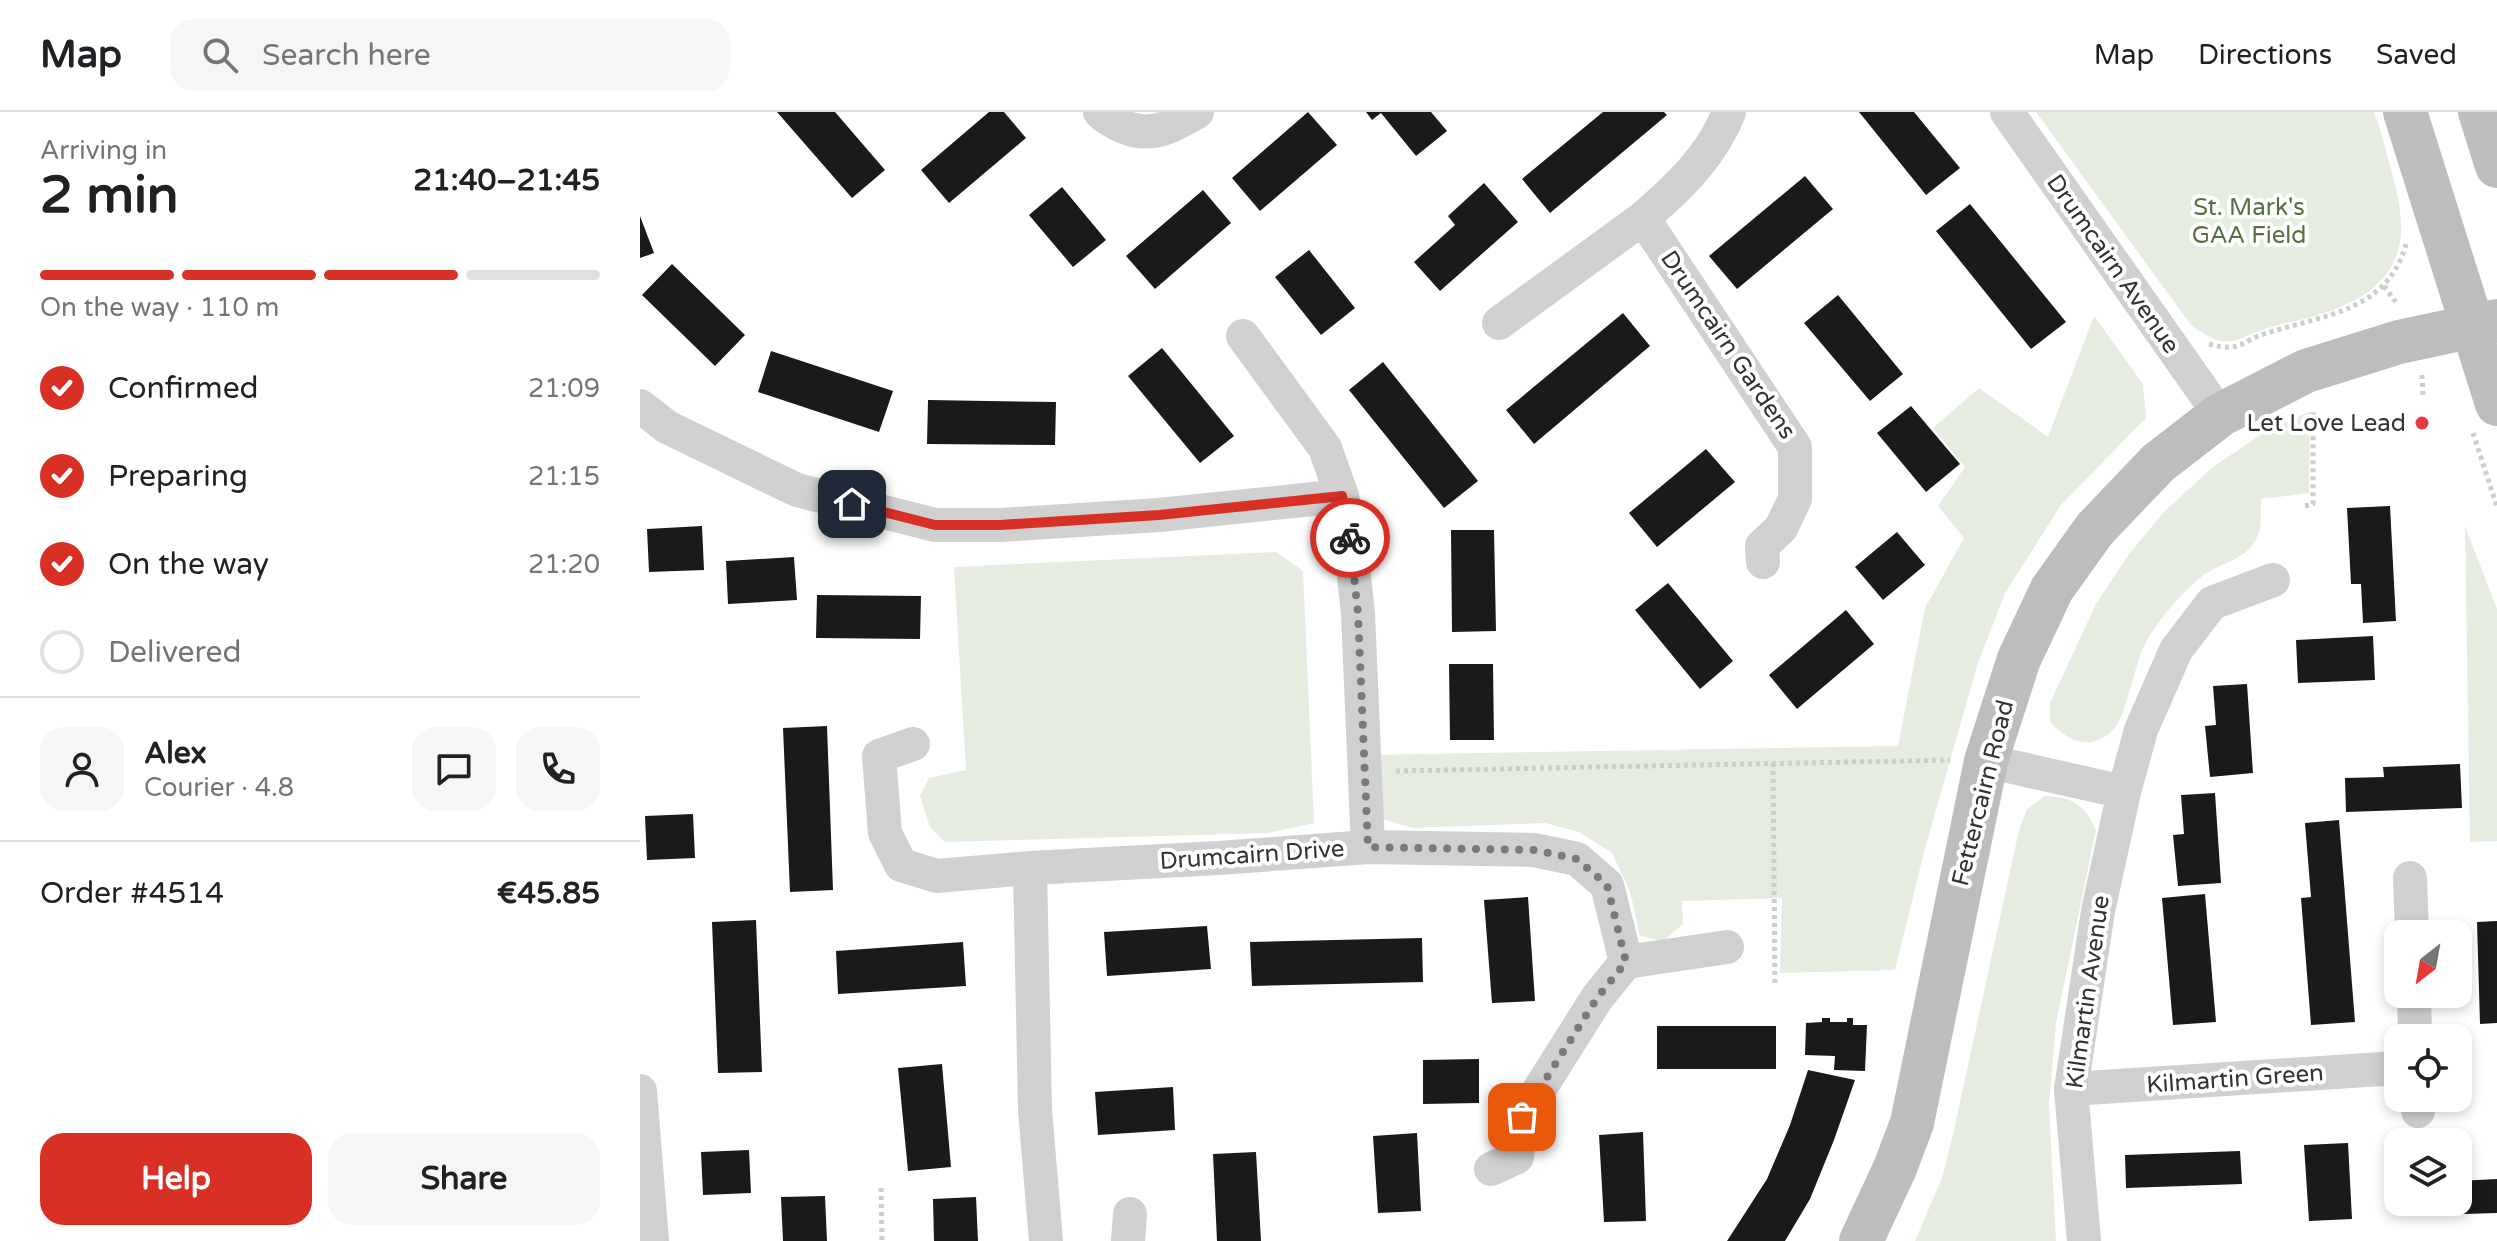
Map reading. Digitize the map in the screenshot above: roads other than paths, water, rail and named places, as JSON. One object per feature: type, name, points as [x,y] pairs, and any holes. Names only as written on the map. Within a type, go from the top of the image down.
[{"type":"street","points":[[1100,112],[1105,118],[1136,133],[1162,131],[1197,112]]},
{"type":"street","points":[[1499,323],[1643,218],[1695,170],[1729,112]]},
{"type":"street","name":"Drumcairn Avenue","points":[[2007,112],[2220,415]]},
{"type":"street","points":[[2405,112],[2486,324],[2484,419]]},
{"type":"street","points":[[2480,112],[2497,166]]},
{"type":"street","name":"Drumcairn Gardens","points":[[1643,218],[1795,447],[1795,499],[1781,528],[1762,546],[1763,562]]},
{"type":"street","name":"Fettercairn Road","points":[[1861,1241],[1912,1123],[1971,760],[2052,589],[2095,529],[2158,463],[2220,415],[2306,371],[2399,342],[2486,324]]},
{"type":"street","points":[[1243,336],[1325,448],[1342,496],[1349,529],[1358,614],[1368,847]]},
{"type":"street","points":[[640,406],[667,427],[797,490],[935,525],[1000,525],[1159,515],[1342,496]]},
{"type":"street","name":"Kilmartin Avenue","points":[[2084,1241],[2071,1089],[2098,911],[2141,730],[2176,650],[2212,603],[2273,580]]},
{"type":"street","name":"Drumcairn Drive","points":[[913,744],[879,756],[885,833],[901,865],[937,876],[1368,847],[1534,850],[1577,859],[1607,885],[1626,962]]},
{"type":"street","points":[[1971,760],[2124,792]]},
{"type":"street","points":[[1030,868],[1035,1110],[1046,1241]]},
{"type":"street","points":[[2410,878],[2412,920]]},
{"type":"street","points":[[1491,1169],[1517,1157],[1522,1117],[1597,998],[1626,962],[1727,947]]},
{"type":"street","name":"Kilmartin Green","points":[[2071,1089],[2384,1069]]},
{"type":"street","points":[[640,1091],[652,1241]]},
{"type":"place","name":"Let Love Lead","points":[[2422,423]]},
{"type":"park label","name":"St. Mark's GAA Field","points":[[2249,221]]}]
